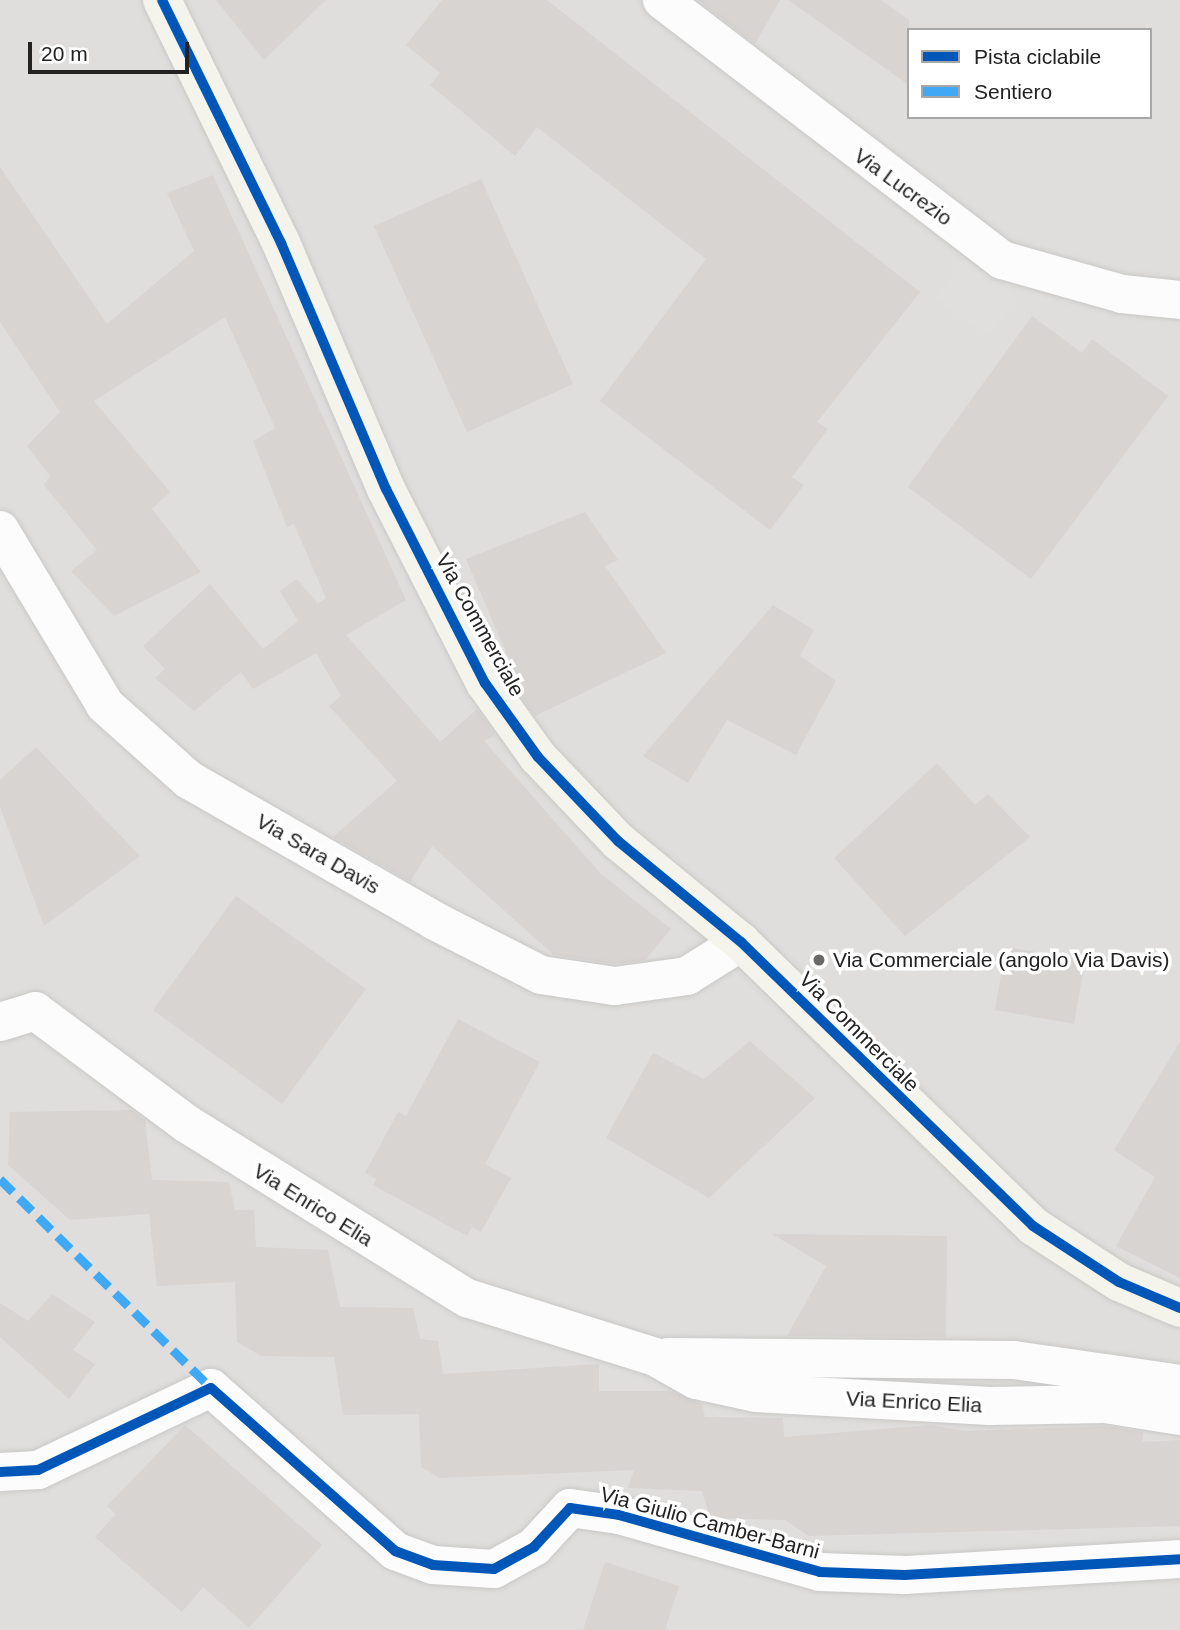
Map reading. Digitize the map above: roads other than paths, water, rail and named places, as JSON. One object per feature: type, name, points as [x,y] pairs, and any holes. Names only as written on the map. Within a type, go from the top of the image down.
[{"type":"main road","name":"Via Commerciale","points":[[162,0],[281,243],[386,489],[485,682],[538,757],[618,841],[741,942],[1033,1226],[1119,1283],[1180,1308]]},
{"type":"street","name":"Via Lucrezio","points":[[662,0],[1002,260],[1122,294],[1180,300]]},
{"type":"street","name":"Via Sara Davis","points":[[0,530],[105,705],[189,780],[433,920],[541,975],[615,986],[687,976],[741,942]]},
{"type":"street","name":"Via Enrico Elia","points":[[0,1022],[35,1011],[220,1146],[467,1298],[655,1357],[696,1380],[756,1393],[990,1406],[1105,1404],[1180,1416]]},
{"type":"street","name":"Via Enrico Elia","points":[[655,1357],[1014,1360],[1180,1384]]},
{"type":"street","name":"Via Giulio Camber-Barni","points":[[0,1472],[38,1470],[211,1388],[395,1551],[433,1565],[494,1569],[534,1547],[570,1508],[619,1514],[820,1572],[905,1575],[1180,1559]]},
{"type":"place","name":"Via Commerciale (angolo Via Davis)","points":[[819,960]]}]
